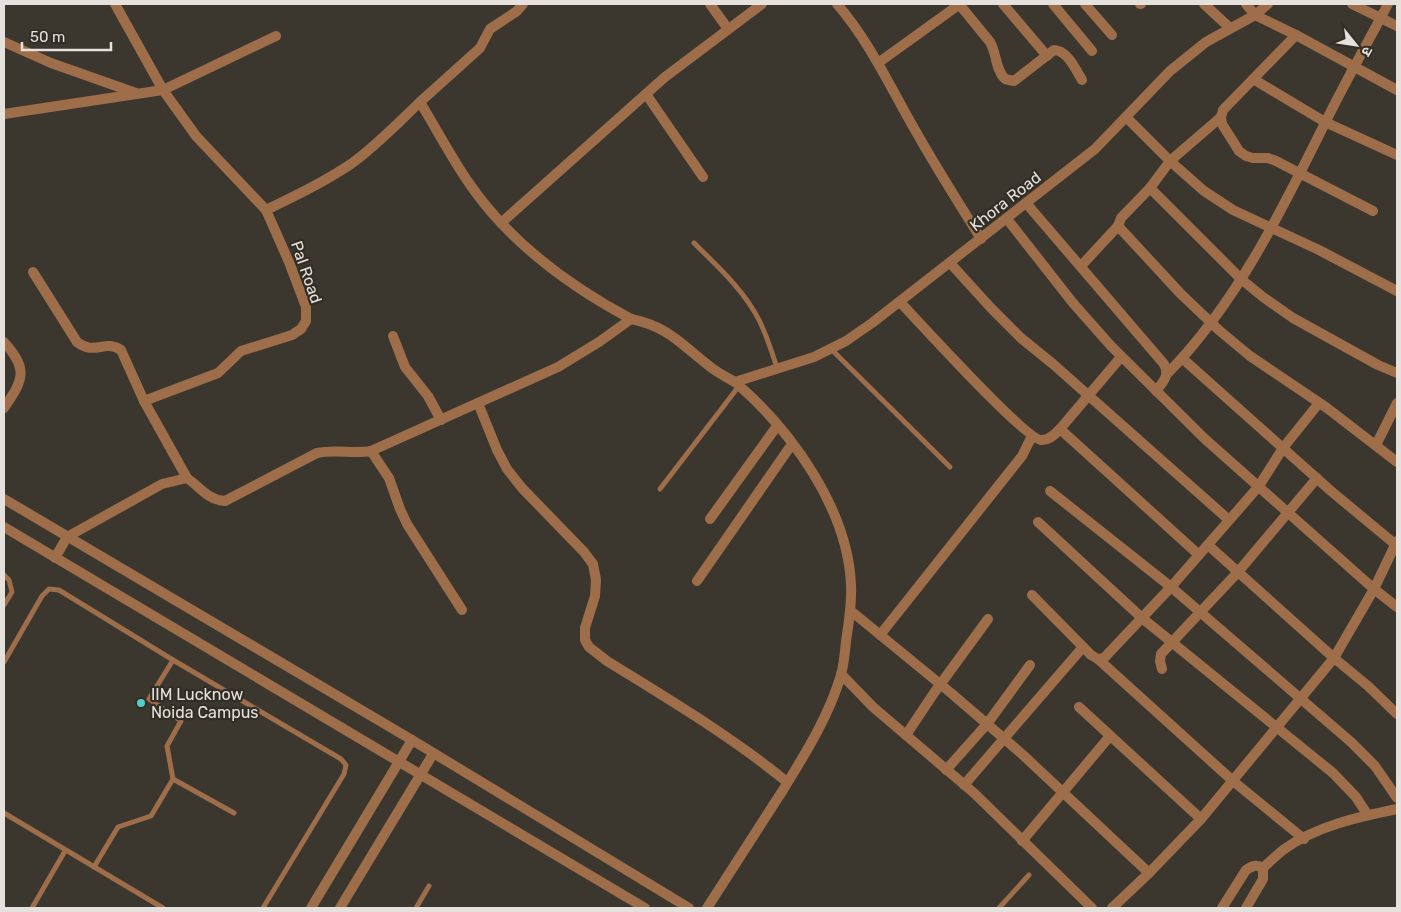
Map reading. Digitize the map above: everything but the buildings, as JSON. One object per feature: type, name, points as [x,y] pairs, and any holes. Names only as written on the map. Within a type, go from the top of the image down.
[{"type":"street","name":"Pal Road","points":[[115,4],[163,90],[196,136],[266,210],[306,307],[306,321],[292,335],[241,351],[218,373],[144,400]]},
{"type":"street","points":[[266,210],[320,184],[352,163],[480,48],[490,29],[517,11],[523,4]]},
{"type":"street","points":[[710,4],[728,29]]},
{"type":"street","points":[[501,223],[665,77],[762,4]]},
{"type":"street","points":[[837,4],[878,62],[919,138],[981,239]]},
{"type":"street","points":[[878,62],[959,4],[990,42],[996,65],[1005,80],[1014,81],[1054,50],[1064,53],[1082,80]]},
{"type":"street","points":[[1003,4],[1047,56]]},
{"type":"street","points":[[1053,4],[1092,51]]},
{"type":"street","points":[[1085,4],[1112,36]]},
{"type":"street","points":[[1204,4],[1230,28]]},
{"type":"street","points":[[1246,4],[1255,15],[1397,90]]},
{"type":"street","name":"Khora Road","points":[[737,384],[777,368],[814,357],[846,341],[900,302],[1094,149],[1170,71],[1206,42],[1255,15],[1268,4]]},
{"type":"street","points":[[1352,4],[1397,26]]},
{"type":"street","points":[[1156,391],[1167,374],[1212,323],[1241,279],[1300,174],[1325,122],[1388,4]]},
{"type":"street","points":[[1296,35],[1223,110],[1222,124],[1240,151],[1246,156],[1268,158],[1373,211]]},
{"type":"street","points":[[4,114],[163,90],[276,36]]},
{"type":"street","points":[[5,45],[139,94]]},
{"type":"street","points":[[1253,79],[1325,122],[1397,155]]},
{"type":"street","points":[[646,94],[703,177]]},
{"type":"street","points":[[420,102],[471,186],[501,223],[537,256],[573,283],[608,307],[631,319],[665,330],[753,397],[814,473],[833,510],[845,545],[851,583],[850,611],[841,674],[828,709],[807,751],[707,908]]},
{"type":"street","points":[[1126,117],[1170,161],[1204,191],[1233,210],[1319,250],[1397,291]]},
{"type":"street","points":[[1081,266],[1118,226],[1121,218],[1150,188],[1170,161],[1221,117]]},
{"type":"street","points":[[1150,188],[1241,279],[1292,318],[1378,365],[1397,373]]},
{"type":"street","points":[[1026,203],[1164,364],[1168,371],[1167,374]]},
{"type":"street","points":[[1007,219],[1073,303],[1156,391],[1205,439],[1374,589],[1397,607]]},
{"type":"street","points":[[1118,226],[1180,293],[1250,356],[1319,402],[1397,462]]},
{"type":"street","points":[[950,262],[1021,338],[1230,520]]},
{"type":"street","points":[[33,272],[77,342],[85,348],[93,349],[109,346],[121,350],[144,400],[187,478],[197,484],[208,496],[215,500],[225,501],[234,498],[317,453],[329,450],[360,453],[371,451],[441,420],[558,367],[599,342],[631,319]]},
{"type":"street","points":[[900,302],[947,352],[1032,436],[1042,440],[1051,438],[1122,356]]},
{"type":"street","points":[[393,336],[404,367],[428,396],[441,420]]},
{"type":"street","points":[[4,342],[14,354],[21,368],[20,381],[4,408]]},
{"type":"street","points":[[1112,908],[1201,820],[1334,658],[1374,589],[1396,543],[1317,478],[1182,359]]},
{"type":"street","points":[[1098,659],[1104,658],[1142,618],[1230,520],[1259,486],[1283,448],[1319,402]]},
{"type":"street","points":[[478,403],[507,469],[522,488],[584,552],[593,564],[596,580],[595,596],[585,628],[585,640],[589,647],[607,661],[731,739],[787,782]]},
{"type":"street","points":[[1376,445],[1397,403]]},
{"type":"street","points":[[710,519],[777,426]]},
{"type":"street","points":[[1060,428],[1199,555]]},
{"type":"street","points":[[880,635],[1022,456],[1032,436]]},
{"type":"street","points":[[697,581],[792,444]]},
{"type":"street","points":[[371,451],[389,478],[407,524],[462,610]]},
{"type":"street","points":[[55,558],[67,537],[162,484],[187,478]]},
{"type":"street","points":[[1162,669],[1160,661],[1162,654],[1238,572],[1317,478]]},
{"type":"street","points":[[1050,491],[1171,587],[1351,742],[1375,766],[1391,786],[1397,798]]},
{"type":"street","points":[[4,500],[412,740],[689,908]]},
{"type":"street","points":[[1038,522],[1142,618],[1278,727],[1347,786],[1367,814]]},
{"type":"street","points":[[4,528],[645,908]]},
{"type":"street","points":[[1208,545],[1368,686],[1397,714]]},
{"type":"street","points":[[1032,595],[1083,647],[1233,781],[1304,839]]},
{"type":"street","points":[[850,611],[987,724],[1149,873]]},
{"type":"street","points":[[906,735],[940,684],[988,619]]},
{"type":"street","points":[[964,785],[1083,647]]},
{"type":"street","points":[[946,770],[987,724],[1030,664]]},
{"type":"street","points":[[841,674],[873,707],[964,785],[1092,908]]},
{"type":"street","points":[[1079,707],[1201,820]]},
{"type":"street","points":[[1022,841],[1110,736]]},
{"type":"street","points":[[311,908],[412,740]]},
{"type":"street","points":[[340,908],[433,754]]},
{"type":"street","points":[[1262,868],[1284,850],[1322,829],[1367,814],[1397,809]]},
{"type":"street","points":[[1222,908],[1246,870],[1252,866],[1262,868]]},
{"type":"street","points":[[1246,908],[1263,879],[1262,868]]},
{"type":"lane","points":[[694,242],[747,300],[759,319],[777,368]]},
{"type":"lane","points":[[830,349],[950,467]]},
{"type":"lane","points":[[660,489],[737,384]]},
{"type":"lane","points":[[4,575],[9,580],[12,592],[4,605]]},
{"type":"lane","points":[[4,662],[42,596],[50,589],[59,590],[173,660],[341,758],[346,765],[344,774],[263,908]]},
{"type":"lane","points":[[94,867],[118,827],[151,816],[173,780],[167,746],[181,721],[149,699],[173,660]]},
{"type":"lane","points":[[173,780],[234,814]]},
{"type":"lane","points":[[4,813],[163,908]]},
{"type":"lane","points":[[32,908],[66,851]]},
{"type":"lane","points":[[999,908],[1029,876]]},
{"type":"lane","points":[[416,908],[429,886]]},
{"type":"place","name":"IIM Lucknow Noida Campus","points":[[141,703]]}]
